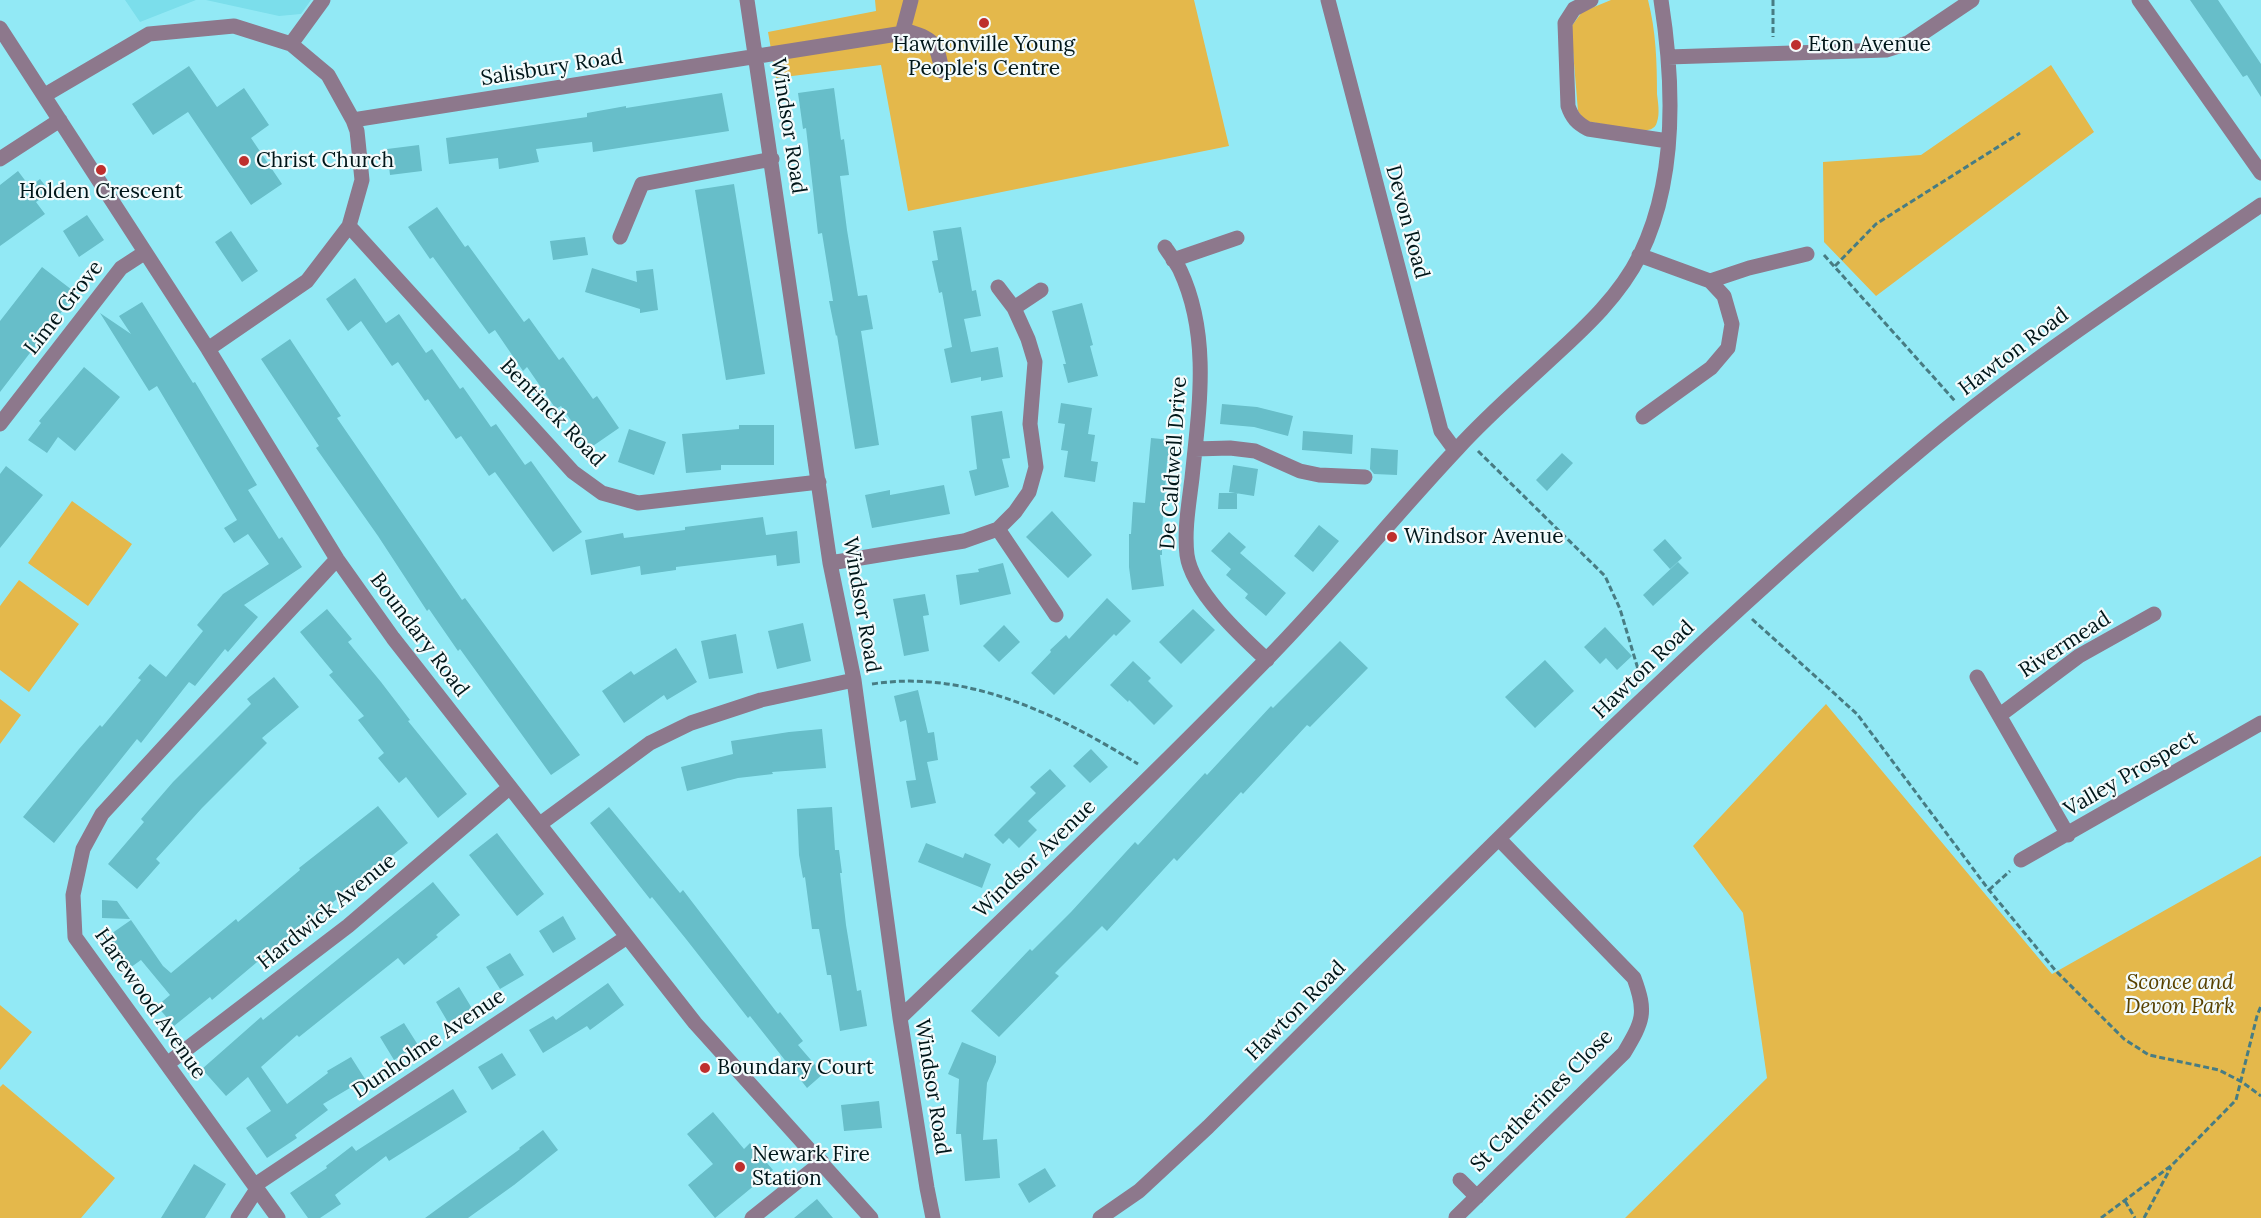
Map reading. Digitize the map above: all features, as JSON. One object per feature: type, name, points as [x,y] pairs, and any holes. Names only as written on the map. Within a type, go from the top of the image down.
[{"type":"street","points":[[291,44],[323,0]]},
{"type":"street","name":"Windsor Road","points":[[747,0],[830,563],[854,683],[900,1018],[933,1218]]},
{"type":"street","points":[[911,0],[902,34],[910,33],[928,38],[938,48],[942,71]]},
{"type":"street","name":"Devon Road","points":[[1328,0],[1440,431],[1455,450]]},
{"type":"street","points":[[1591,0],[1574,9],[1565,23],[1568,106],[1572,116],[1588,129],[1668,141]]},
{"type":"street","points":[[1643,417],[1711,368],[1728,348],[1732,324],[1724,296],[1710,281],[1639,255],[1663,188],[1668,141],[1668,57],[1661,0]]},
{"type":"street","points":[[1668,57],[1886,50],[1908,43],[1972,0]]},
{"type":"street","points":[[2139,0],[2261,173]]},
{"type":"street","points":[[45,95],[149,34],[234,26],[291,44],[328,75],[357,131],[362,180],[349,225],[307,281],[208,349]]},
{"type":"street","name":"Boundary Road","points":[[0,28],[208,349],[337,559],[393,638],[695,1023],[871,1218]]},
{"type":"street","name":"Salisbury Road","points":[[353,120],[902,34]]},
{"type":"street","points":[[0,159],[60,120]]},
{"type":"street","points":[[620,237],[642,184],[772,159]]},
{"type":"street","name":"Hawton Road","points":[[1100,1218],[1139,1191],[1208,1127],[1651,690],[1740,607],[1850,511],[2031,362],[2261,205]]},
{"type":"street","name":"Bentinck Road","points":[[349,225],[573,472],[602,493],[638,503],[819,482]]},
{"type":"street","name":"De Caldwell Drive","points":[[1237,238],[1169,254],[1179,269],[1189,294],[1202,361],[1187,517],[1187,557],[1200,587],[1217,609],[1267,660]]},
{"type":"street","name":"Lime Grove","points":[[0,424],[121,268],[144,253]]},
{"type":"street","points":[[1710,281],[1749,268],[1807,254]]},
{"type":"street","name":"Windsor Avenue","points":[[900,1018],[1267,660],[1354,566],[1455,450],[1593,320],[1621,285],[1639,255]]},
{"type":"street","points":[[830,563],[964,541],[998,528],[1016,512],[1029,492],[1035,467],[1030,424],[1035,362],[1028,339],[1014,308],[998,287]]},
{"type":"street","points":[[1014,308],[1041,290]]},
{"type":"street","points":[[1195,449],[1230,448],[1255,451],[1300,471],[1319,475],[1365,477]]},
{"type":"street","points":[[998,528],[1056,615]]},
{"type":"street","name":"Harewood Avenue","points":[[278,1218],[75,938],[73,895],[83,849],[102,814],[337,559]]},
{"type":"street","name":"Rivermead","points":[[2000,715],[2079,656],[2154,614]]},
{"type":"street","points":[[1977,677],[2068,834]]},
{"type":"street","points":[[540,824],[650,743],[691,723],[761,700],[854,683]]},
{"type":"street","name":"Valley Prospect","points":[[2021,860],[2261,723]]},
{"type":"street","name":"Hardwick Avenue","points":[[166,1064],[348,926],[510,787]]},
{"type":"street","name":"St Catherines Close","points":[[1456,1217],[1624,1053],[1640,1027],[1642,1001],[1634,978],[1499,839]]},
{"type":"street","name":"Dunholme Avenue","points":[[256,1187],[627,937]]},
{"type":"street","points":[[752,1218],[822,1162]]},
{"type":"street","name":"St Catherines Close","points":[[1460,1180],[1477,1197]]},
{"type":"street","points":[[238,1218],[256,1187]]},
{"type":"path","points":[[1773,0],[1773,53]]},
{"type":"path","points":[[1834,266],[1876,224],[2020,133]]},
{"type":"path","points":[[1807,254],[1824,255],[1966,414]]},
{"type":"path","points":[[1466,439],[1605,576],[1620,609],[1641,679],[1651,690]]},
{"type":"path","points":[[1740,607],[1857,714],[1989,890],[2055,970],[2124,1039],[2149,1055],[2219,1070],[2242,1082],[2261,1096]]},
{"type":"path","points":[[854,683],[921,681],[978,690],[1040,709],[1103,742],[1152,773]]},
{"type":"path","points":[[1989,890],[2021,860]]},
{"type":"path","points":[[2101,1218],[2172,1165],[2236,1100],[2261,1006]]},
{"type":"path","points":[[2144,1218],[2172,1165]]},
{"type":"path","points":[[2125,1201],[2134,1218]]},
{"type":"shaded area","points":[[125,0],[196,0],[140,22]]},
{"type":"shaded area","points":[[206,0],[311,0],[301,14],[279,16]]},
{"type":"green space","points":[[875,0],[1194,0],[1229,146],[908,211],[881,65],[776,78],[768,32],[876,11]]},
{"type":"green space","points":[[1611,0],[1648,0],[1656,47],[1659,112],[1656,125],[1649,130],[1642,131],[1585,121],[1578,111],[1571,27],[1582,12]]},
{"type":"green space","points":[[2051,65],[2094,132],[1876,296],[1824,242],[1823,162],[1921,155]]},
{"type":"green space","points":[[72,501],[132,544],[88,606],[28,563]]},
{"type":"green space","points":[[19,580],[79,624],[29,692],[0,670],[0,606]]},
{"type":"green space","points":[[0,699],[21,715],[0,744]]},
{"type":"green space","name":"Sconce and Devon Park","points":[[1826,704],[2052,974],[2261,856],[2261,1218],[1625,1218],[1767,1078],[1743,913],[1693,846]]},
{"type":"green space","points":[[0,1005],[32,1032],[0,1070]]},
{"type":"green space","points":[[3,1084],[115,1178],[81,1218],[0,1218],[0,1087]]},
{"type":"building","points":[[2190,0],[2218,0],[2261,64],[2261,97],[2247,75],[2243,77]]},
{"type":"building","name":"Christ Church","points":[[189,66],[217,107],[244,88],[269,125],[251,138],[282,184],[251,205],[188,112],[153,135],[132,104]]},
{"type":"building","points":[[834,88],[841,140],[844,139],[849,175],[840,176],[847,230],[858,296],[867,295],[873,329],[861,331],[879,445],[855,449],[837,335],[829,301],[833,301],[822,233],[818,234],[806,128],[803,129],[798,93]]},
{"type":"building","points":[[722,93],[729,131],[593,152],[592,142],[536,149],[539,162],[499,169],[498,158],[449,164],[446,138],[587,117],[587,113],[626,106],[626,108]]},
{"type":"building","points":[[419,145],[422,171],[390,175],[387,149]]},
{"type":"building","points":[[18,171],[30,187],[40,179],[50,192],[36,202],[45,214],[0,246],[0,185]]},
{"type":"building","points":[[734,184],[765,374],[726,380],[695,190]]},
{"type":"building","points":[[437,207],[465,247],[468,245],[524,322],[529,318],[559,360],[563,357],[593,399],[597,396],[619,428],[590,448],[561,406],[556,409],[527,367],[523,371],[495,330],[489,334],[433,257],[430,259],[408,227]]},
{"type":"building","points":[[87,215],[104,240],[79,257],[63,231]]},
{"type":"building","points":[[961,227],[972,291],[976,290],[981,316],[964,319],[971,352],[998,347],[1003,377],[981,381],[981,377],[951,383],[944,349],[952,347],[942,292],[939,293],[932,261],[938,260],[933,231]]},
{"type":"building","points":[[231,231],[258,271],[242,282],[215,242]]},
{"type":"building","points":[[585,237],[588,255],[553,260],[550,241]]},
{"type":"building","points":[[42,267],[76,293],[0,392],[0,321]]},
{"type":"building","points":[[592,268],[637,282],[636,271],[653,269],[658,310],[640,313],[640,309],[585,292]]},
{"type":"building","points":[[355,278],[386,323],[399,314],[426,353],[432,349],[491,427],[496,424],[525,465],[531,461],[582,532],[553,552],[495,472],[489,476],[461,436],[456,439],[428,399],[425,401],[398,362],[392,366],[361,321],[348,331],[326,299]]},
{"type":"building","points":[[142,302],[193,383],[195,382],[257,485],[248,490],[279,539],[282,537],[302,567],[244,605],[258,617],[228,652],[225,649],[195,686],[189,682],[141,743],[137,739],[54,843],[23,817],[100,725],[102,727],[141,680],[138,678],[150,664],[166,677],[203,631],[197,625],[223,594],[269,564],[248,534],[234,543],[224,528],[237,520],[157,386],[149,391],[100,313],[131,334],[119,316]]},
{"type":"building","points":[[1082,303],[1098,376],[1068,383],[1063,364],[1066,364],[1052,311]]},
{"type":"building","points":[[290,339],[341,416],[337,418],[462,600],[465,598],[580,755],[551,775],[460,649],[458,651],[429,609],[427,611],[316,448],[319,446],[261,359]]},
{"type":"building","points":[[84,367],[120,397],[75,451],[58,437],[47,453],[28,440],[41,423],[39,421]]},
{"type":"building","points":[[1061,403],[1092,408],[1088,434],[1095,435],[1091,461],[1098,462],[1095,482],[1064,477],[1068,451],[1061,450],[1065,424],[1058,423]]},
{"type":"building","points":[[1222,404],[1257,407],[1293,416],[1288,436],[1254,427],[1220,424]]},
{"type":"building","points":[[1002,411],[1010,458],[1002,459],[1009,487],[975,496],[969,471],[977,469],[971,416]]},
{"type":"building","points":[[739,425],[774,425],[774,465],[721,465],[721,470],[686,473],[682,434],[739,429]]},
{"type":"building","points":[[629,429],[666,442],[654,475],[618,462]]},
{"type":"building","points":[[1303,431],[1353,435],[1352,454],[1302,450]]},
{"type":"building","points":[[1151,438],[1172,440],[1169,461],[1167,461],[1162,555],[1160,555],[1164,586],[1132,590],[1129,534],[1131,534],[1133,502],[1145,503]]},
{"type":"building","points":[[1371,448],[1398,450],[1397,475],[1374,474],[1370,469]]},
{"type":"building","points":[[1562,453],[1573,463],[1547,491],[1536,480]]},
{"type":"building","points":[[1233,465],[1258,469],[1254,496],[1229,492]]},
{"type":"building","points":[[6,466],[43,495],[0,548],[0,474]]},
{"type":"building","points":[[944,485],[950,514],[872,528],[865,495],[890,490],[890,495]]},
{"type":"building","points":[[1219,493],[1237,493],[1237,509],[1218,509]]},
{"type":"building","points":[[1052,511],[1092,555],[1068,578],[1026,537]]},
{"type":"building","points":[[763,517],[766,535],[797,531],[800,563],[777,566],[776,555],[676,567],[676,570],[641,575],[640,566],[591,575],[585,540],[623,533],[624,538]]},
{"type":"building","points":[[1319,525],[1339,541],[1313,572],[1294,556]]},
{"type":"building","points":[[1229,532],[1246,547],[1240,553],[1286,593],[1266,616],[1245,598],[1248,594],[1226,575],[1231,569],[1211,551]]},
{"type":"building","points":[[1665,539],[1682,558],[1670,569],[1653,550]]},
{"type":"building","points":[[1678,562],[1689,573],[1653,606],[1643,595]]},
{"type":"building","points":[[1003,563],[1011,594],[960,605],[956,575],[979,572],[978,569]]},
{"type":"building","points":[[925,594],[929,615],[923,616],[929,651],[904,656],[893,599]]},
{"type":"building","points":[[1107,598],[1131,621],[1116,636],[1114,634],[1054,695],[1031,673],[1051,652],[1050,650],[1066,635],[1069,639]]},
{"type":"building","points":[[327,609],[352,639],[348,642],[467,794],[438,818],[406,777],[399,783],[378,758],[384,753],[358,720],[364,716],[329,675],[333,672],[300,632]]},
{"type":"building","points":[[1193,609],[1215,630],[1181,664],[1159,642]]},
{"type":"building","points":[[803,623],[811,661],[777,669],[768,631]]},
{"type":"building","points":[[1004,625],[1020,642],[999,662],[983,646]]},
{"type":"building","points":[[1605,627],[1632,656],[1617,670],[1606,658],[1600,664],[1584,647]]},
{"type":"building","points":[[736,634],[743,673],[709,679],[701,641]]},
{"type":"building","points":[[1340,641],[1368,668],[1310,727],[1307,725],[1177,861],[1174,858],[1107,931],[1102,926],[1055,973],[1059,976],[999,1037],[971,1011],[1030,949],[1032,951],[1071,912],[1135,842],[1138,845],[1271,706],[1273,708]]},
{"type":"building","points":[[676,648],[697,682],[667,700],[664,695],[624,723],[602,691],[631,671],[634,675]]},
{"type":"building","points":[[1545,660],[1574,691],[1535,728],[1505,697]]},
{"type":"building","points":[[1133,661],[1151,678],[1148,681],[1173,706],[1154,725],[1110,685]]},
{"type":"building","points":[[274,677],[299,707],[262,738],[267,743],[202,808],[156,859],[160,863],[137,889],[108,864],[144,822],[141,819],[173,782],[251,704],[247,699]]},
{"type":"building","points":[[918,690],[928,733],[934,732],[938,760],[927,762],[936,803],[911,808],[906,781],[916,780],[906,720],[900,722],[894,696]]},
{"type":"building","points":[[822,729],[826,768],[772,772],[773,774],[738,778],[687,791],[681,767],[733,754],[731,741]]},
{"type":"building","points":[[1091,749],[1108,767],[1090,783],[1073,766]]},
{"type":"building","points":[[1050,769],[1066,786],[1028,821],[1037,830],[1019,848],[1009,838],[1003,844],[994,835],[1036,793],[1030,787]]},
{"type":"building","points":[[378,806],[408,843],[328,906],[326,904],[212,1000],[210,997],[174,1026],[157,1006],[170,995],[141,960],[127,970],[105,938],[131,920],[163,966],[171,973],[236,919],[238,922],[300,870],[299,868]]},
{"type":"building","points":[[609,807],[680,893],[683,890],[778,1014],[780,1012],[803,1041],[798,1045],[823,1074],[807,1088],[590,823]]},
{"type":"building","points":[[832,807],[835,850],[839,850],[842,873],[840,873],[846,925],[857,991],[861,990],[867,1026],[840,1031],[831,975],[827,975],[819,929],[812,929],[805,877],[803,878],[799,855],[797,809]]},
{"type":"building","points":[[497,833],[544,894],[517,916],[469,855]]},
{"type":"building","points":[[926,843],[963,858],[965,853],[991,864],[982,888],[918,862]]},
{"type":"building","points":[[433,882],[460,915],[404,965],[398,958],[299,1037],[297,1035],[261,1067],[287,1104],[328,1073],[327,1071],[351,1057],[365,1079],[323,1104],[328,1110],[295,1135],[297,1138],[267,1158],[246,1128],[271,1111],[248,1077],[226,1096],[202,1069],[261,1017],[263,1020]]},
{"type":"building","points":[[102,900],[117,901],[130,919],[102,918]]},
{"type":"building","points":[[563,916],[576,939],[553,953],[539,931]]},
{"type":"building","points":[[510,953],[524,975],[500,989],[486,967]]},
{"type":"building","points":[[608,983],[624,1005],[590,1030],[587,1026],[543,1053],[529,1030],[553,1016],[556,1020]]},
{"type":"building","points":[[459,987],[473,1010],[449,1024],[436,1002]]},
{"type":"building","points":[[404,1023],[418,1045],[394,1060],[380,1037]]},
{"type":"building","points":[[962,1042],[996,1056],[996,1062],[987,1083],[983,1140],[997,1139],[1000,1178],[965,1181],[961,1134],[956,1134],[959,1079],[948,1074]]},
{"type":"building","points":[[502,1053],[516,1075],[492,1090],[478,1067]]},
{"type":"building","points":[[453,1089],[467,1112],[389,1161],[386,1156],[335,1195],[341,1204],[320,1218],[308,1218],[290,1193],[327,1168],[326,1166],[352,1146],[356,1151]]},
{"type":"building","points":[[879,1101],[882,1128],[844,1131],[841,1105]]},
{"type":"building","name":"Newark Fire Station","points":[[713,1112],[744,1149],[750,1143],[773,1170],[715,1218],[688,1185],[713,1164],[687,1134]]},
{"type":"building","points":[[543,1130],[558,1150],[514,1185],[468,1218],[425,1218],[520,1149]]},
{"type":"building","points":[[194,1164],[226,1184],[205,1218],[161,1218]]},
{"type":"building","points":[[1045,1168],[1056,1186],[1029,1203],[1018,1184]]},
{"type":"building","points":[[817,1199],[833,1218],[794,1218]]},
{"type":"place","name":"Hawtonville Young People's Centre","points":[[984,23]]},
{"type":"place","name":"Eton Avenue","points":[[1796,45]]},
{"type":"place","name":"Christ Church","points":[[244,161]]},
{"type":"place","name":"Holden Crescent","points":[[101,170]]},
{"type":"place","name":"Windsor Avenue","points":[[1392,537]]},
{"type":"place","name":"Boundary Court","points":[[705,1068]]},
{"type":"place","name":"Newark Fire Station","points":[[740,1167]]}]
